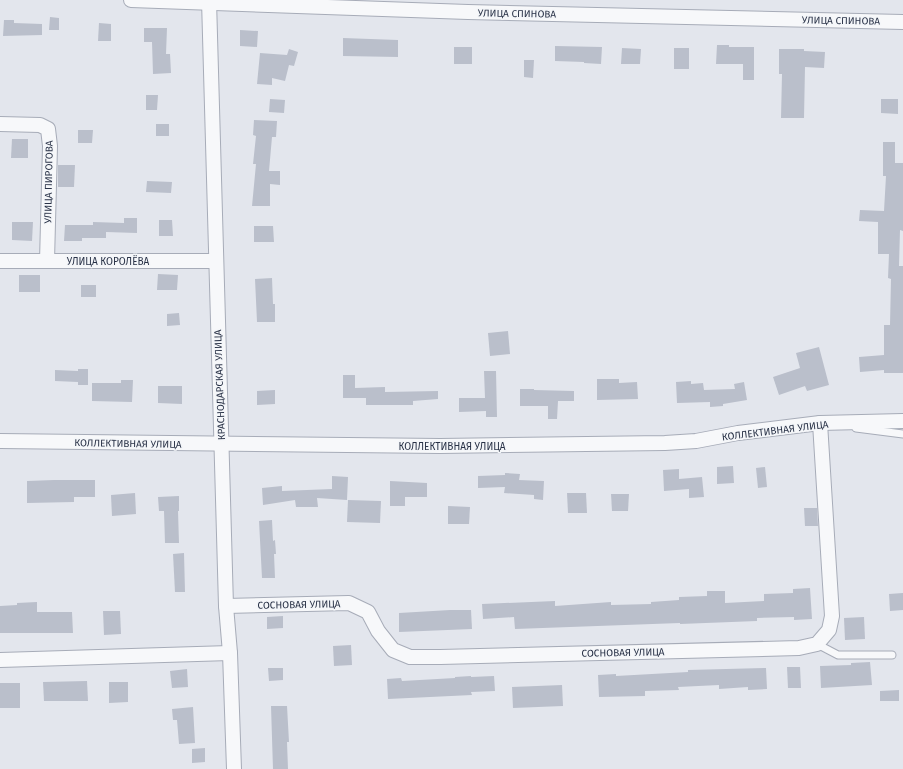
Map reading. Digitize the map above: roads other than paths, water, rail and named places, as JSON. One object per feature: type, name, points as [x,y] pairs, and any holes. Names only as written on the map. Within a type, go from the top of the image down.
[{"type":"street","name":"УЛИЦА СПИНОВА","points":[[131,0],[468,12],[903,22]]},
{"type":"street","name":"КРАСНОДАРСКАЯ УЛИЦА","points":[[209,2],[226,606],[230,653],[234,769]]},
{"type":"street","name":"УЛИЦА ПИРОГОВА","points":[[0,124],[40,125],[48,129],[50,146],[47,261]]},
{"type":"street","name":"УЛИЦА КОРОЛЁВА","points":[[0,261],[216,261]]},
{"type":"street","name":"КОЛЛЕКТИВНАЯ УЛИЦА","points":[[0,441],[440,446],[665,443],[696,441],[738,433],[820,423],[903,421]]},
{"type":"street","points":[[817,644],[829,630],[832,616],[820,423]]},
{"type":"street","name":"СОСНОВАЯ УЛИЦА","points":[[226,606],[349,603],[368,612],[378,631],[393,650],[410,656],[440,657],[799,648],[817,644]]},
{"type":"street","points":[[0,660],[230,653]]},
{"type":"lane","points":[[820,423],[903,434]]},
{"type":"lane","points":[[817,644],[838,654],[892,655]]}]
